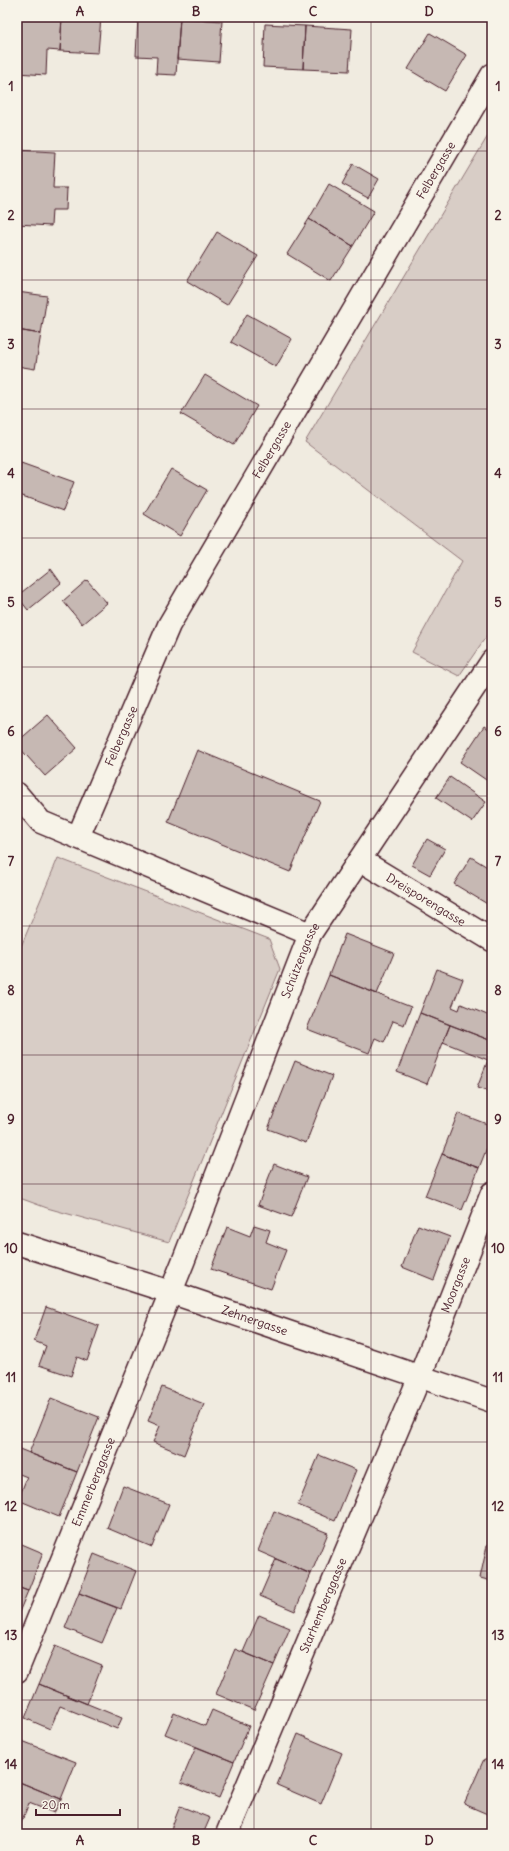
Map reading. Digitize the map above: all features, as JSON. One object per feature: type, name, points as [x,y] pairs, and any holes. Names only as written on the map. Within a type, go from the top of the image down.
[{"type":"street","name":"Felbergasse","points":[[78,837],[169,625],[492,75]]},
{"type":"street","name":"Schützengasse","points":[[170,1292],[310,934],[492,661]]},
{"type":"street","points":[[17,794],[41,822],[310,934]]},
{"type":"street","name":"Dreisporengasse","points":[[360,860],[492,940]]},
{"type":"street","name":"Moorgasse","points":[[420,1376],[492,1193]]},
{"type":"street","name":"Zehnergasse","points":[[17,1243],[170,1292],[492,1401]]},
{"type":"street","name":"Emmerberggasse","points":[[17,1671],[170,1292]]},
{"type":"street","name":"Starhemberggasse","points":[[227,1834],[420,1376]]},
{"type":"shaded area","points":[[492,129],[492,628],[459,676],[412,652],[462,561],[305,442]]},
{"type":"shaded area","points":[[58,858],[269,939],[280,969],[169,1242],[47,1208],[17,1197],[17,956]]},
{"type":"building","points":[[20,17],[62,17],[60,51],[47,50],[46,75],[17,73]]},
{"type":"building","points":[[62,17],[101,17],[98,53],[60,51]]},
{"type":"building","points":[[138,17],[180,18],[176,75],[156,74],[157,57],[136,56]]},
{"type":"building","points":[[180,18],[222,21],[219,62],[177,59]]},
{"type":"building","points":[[265,24],[305,26],[303,69],[263,67]]},
{"type":"building","points":[[305,26],[352,29],[349,71],[303,69]]},
{"type":"building","points":[[430,33],[467,55],[445,91],[408,69]]},
{"type":"building","points":[[17,150],[55,152],[53,188],[67,188],[66,210],[52,210],[51,226],[17,224]]},
{"type":"building","points":[[353,164],[379,179],[368,198],[342,184]]},
{"type":"building","points":[[329,184],[374,211],[353,246],[309,219]]},
{"type":"building","points":[[309,219],[353,246],[331,281],[287,254]]},
{"type":"building","points":[[217,232],[258,256],[227,305],[187,281]]},
{"type":"building","points":[[17,292],[47,296],[41,334],[17,330]]},
{"type":"building","points":[[247,314],[292,339],[276,367],[231,342]]},
{"type":"building","points":[[17,330],[41,334],[35,369],[17,366]]},
{"type":"building","points":[[205,375],[257,406],[234,445],[181,414]]},
{"type":"building","points":[[21,463],[74,482],[63,511],[17,494],[17,474]]},
{"type":"building","points":[[171,469],[207,490],[180,536],[144,514]]},
{"type":"building","points":[[51,569],[61,583],[28,610],[17,596]]},
{"type":"building","points":[[87,580],[107,603],[82,624],[63,601]]},
{"type":"building","points":[[48,715],[77,748],[45,776],[17,745],[17,742]]},
{"type":"building","points":[[484,726],[492,731],[492,784],[460,762]]},
{"type":"building","points":[[197,750],[320,801],[290,872],[168,822]]},
{"type":"building","points":[[450,777],[486,802],[472,822],[436,798]]},
{"type":"building","points":[[427,839],[445,849],[430,875],[412,865]]},
{"type":"building","points":[[471,857],[489,868],[492,862],[492,901],[489,905],[454,884]]},
{"type":"building","points":[[345,934],[394,953],[377,994],[329,975]]},
{"type":"building","points":[[437,969],[463,979],[452,1007],[459,1010],[461,1004],[492,1017],[492,1041],[420,1013]]},
{"type":"building","points":[[329,975],[411,1007],[404,1025],[393,1021],[384,1042],[375,1038],[369,1053],[307,1029]]},
{"type":"building","points":[[420,1013],[450,1025],[427,1084],[397,1072]]},
{"type":"building","points":[[450,1025],[492,1041],[492,1093],[477,1088],[488,1060],[443,1042]]},
{"type":"building","points":[[295,1061],[332,1076],[306,1143],[268,1129]]},
{"type":"building","points":[[458,1113],[492,1126],[492,1135],[479,1168],[442,1154]]},
{"type":"building","points":[[442,1154],[479,1168],[462,1210],[425,1196]]},
{"type":"building","points":[[274,1164],[307,1177],[291,1217],[258,1205]]},
{"type":"building","points":[[254,1225],[270,1230],[266,1242],[286,1250],[271,1289],[211,1269],[227,1227],[250,1236]]},
{"type":"building","points":[[418,1225],[450,1237],[434,1280],[402,1267]]},
{"type":"building","points":[[46,1307],[99,1326],[87,1361],[77,1357],[71,1376],[39,1365],[46,1346],[34,1341]]},
{"type":"building","points":[[162,1387],[204,1404],[184,1455],[153,1442],[160,1426],[148,1421]]},
{"type":"building","points":[[51,1398],[99,1417],[77,1472],[29,1453]]},
{"type":"building","points":[[17,1448],[77,1472],[59,1517],[18,1500],[27,1477],[17,1473]]},
{"type":"building","points":[[319,1455],[356,1470],[335,1521],[298,1505]]},
{"type":"building","points":[[123,1486],[169,1504],[152,1547],[107,1528]]},
{"type":"building","points":[[274,1511],[328,1533],[311,1574],[258,1551]]},
{"type":"building","points":[[489,1537],[492,1538],[492,1581],[480,1578]]},
{"type":"building","points":[[17,1542],[43,1553],[28,1591],[17,1587]]},
{"type":"building","points":[[94,1554],[136,1571],[121,1609],[79,1593]]},
{"type":"building","points":[[276,1559],[311,1574],[295,1611],[260,1596]]},
{"type":"building","points":[[17,1587],[28,1591],[17,1617]]},
{"type":"building","points":[[79,1593],[117,1608],[102,1643],[65,1628]]},
{"type":"building","points":[[259,1615],[290,1628],[274,1665],[243,1652]]},
{"type":"building","points":[[55,1646],[102,1665],[87,1704],[39,1684]]},
{"type":"building","points":[[235,1649],[274,1665],[254,1710],[216,1694]]},
{"type":"building","points":[[39,1684],[122,1718],[117,1729],[60,1706],[50,1729],[25,1718]]},
{"type":"building","points":[[212,1710],[249,1726],[234,1762],[165,1734],[174,1713],[205,1726]]},
{"type":"building","points":[[298,1734],[342,1753],[321,1804],[277,1785]]},
{"type":"building","points":[[17,1739],[76,1762],[61,1799],[17,1781]]},
{"type":"building","points":[[196,1747],[234,1762],[219,1798],[181,1782]]},
{"type":"building","points":[[484,1759],[492,1763],[492,1816],[464,1804]]},
{"type":"building","points":[[17,1781],[61,1799],[54,1813],[29,1803],[21,1823],[17,1822]]},
{"type":"building","points":[[180,1806],[210,1818],[203,1834],[169,1834]]}]
